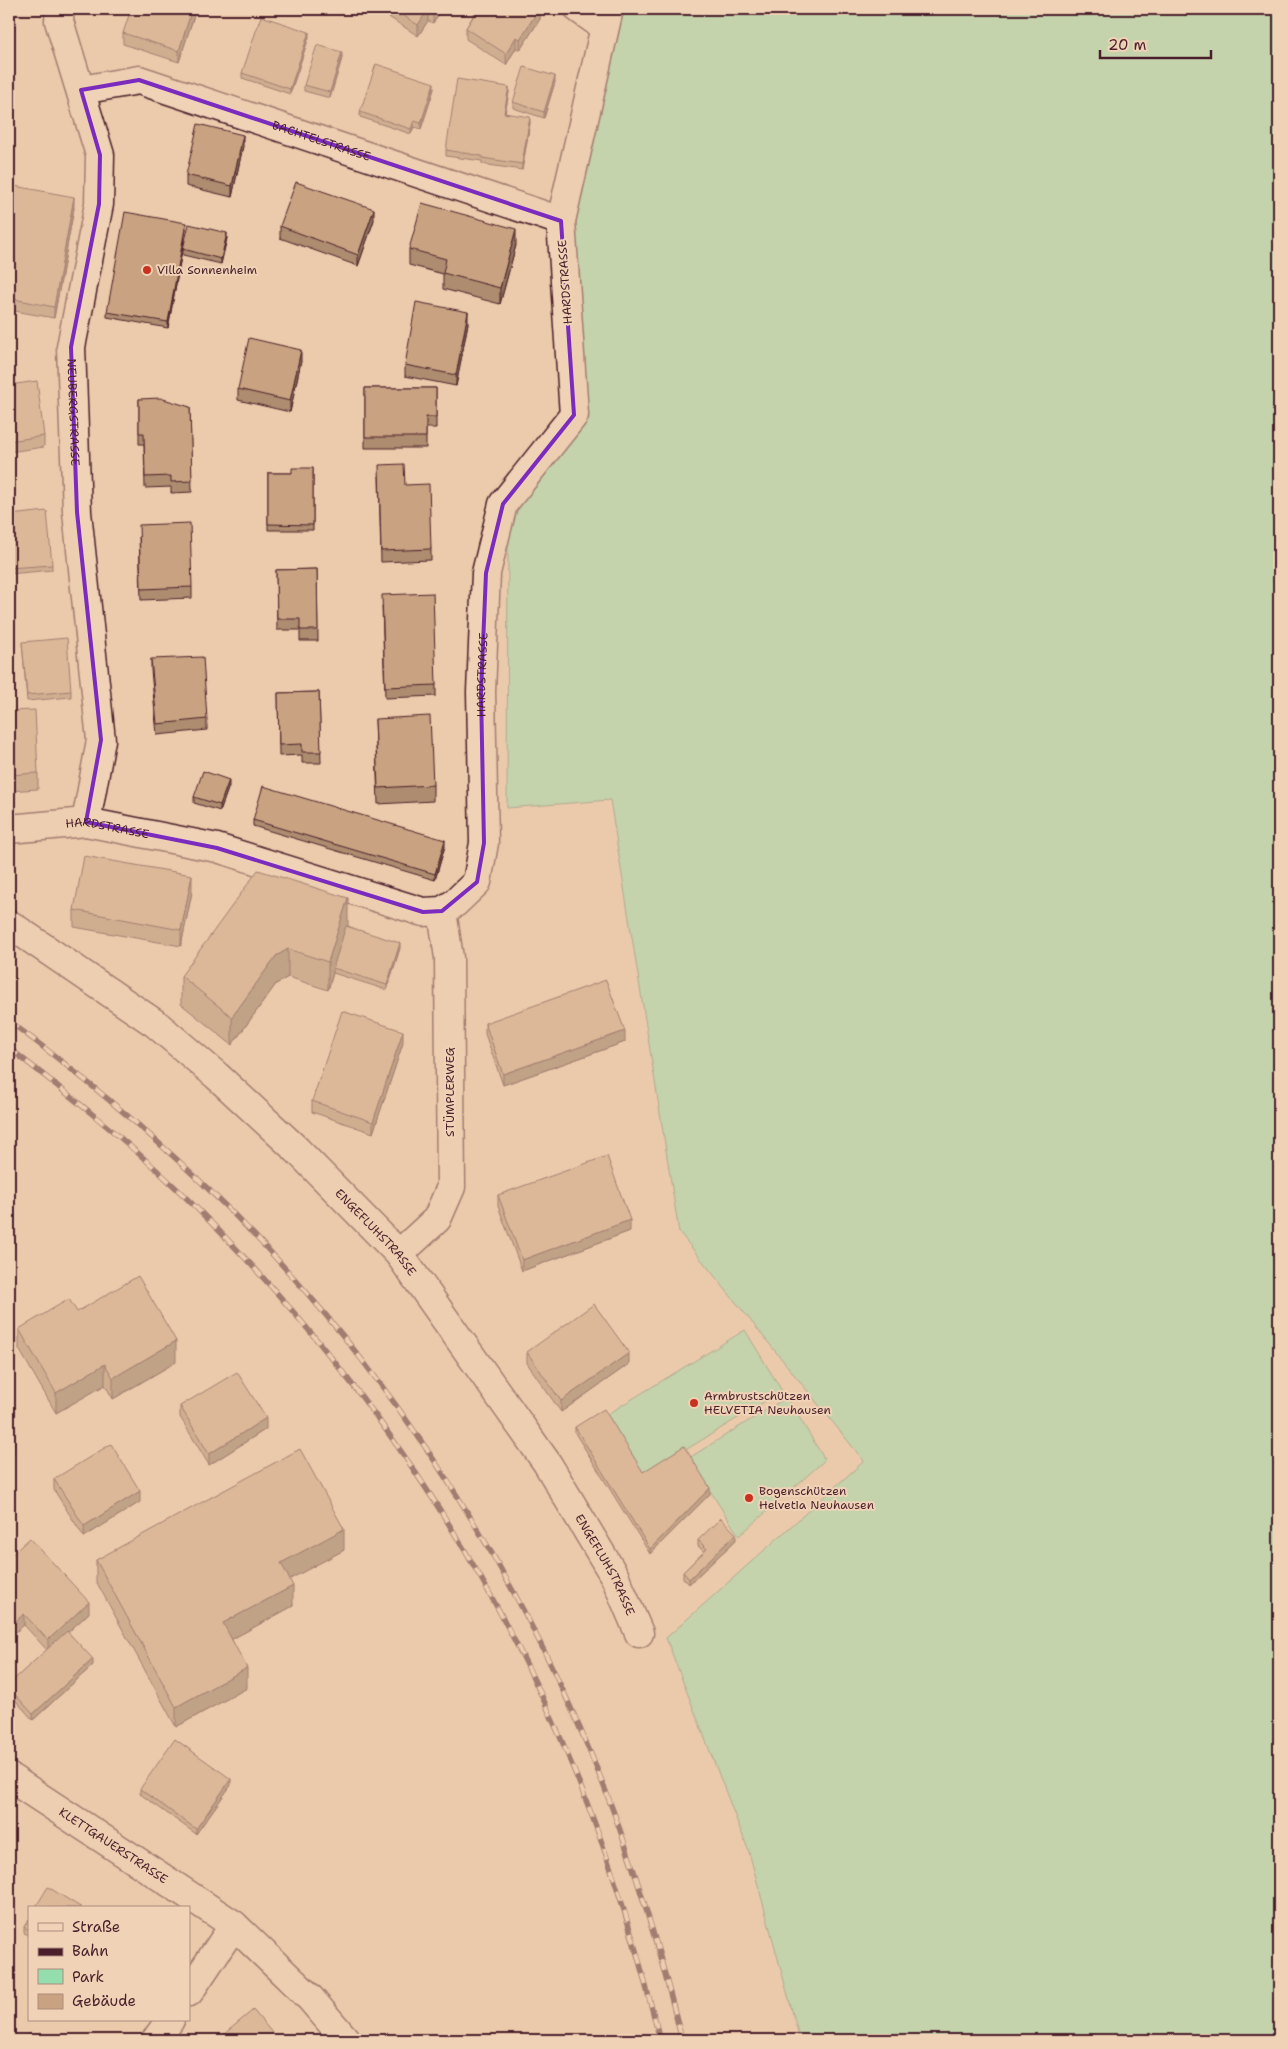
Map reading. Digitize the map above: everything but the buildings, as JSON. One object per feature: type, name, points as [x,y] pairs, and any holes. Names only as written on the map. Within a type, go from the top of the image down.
[{"type":"street","name":"NEUBERGSTRASSE","points":[[60,9],[58,21],[100,155],[99,204],[71,347],[77,512],[102,740],[86,822]]},
{"type":"street","points":[[579,9],[607,18]]},
{"type":"street","name":"HARDSTRASSE","points":[[9,830],[86,822],[218,848],[423,912],[442,911],[455,903],[477,882],[484,843],[481,692],[486,573],[503,504],[574,415],[561,220],[607,18]]},
{"type":"street","name":"BACHTELSTRASSE","points":[[81,90],[139,80],[561,220]]},
{"type":"street","name":"STÜMPLERWEG","points":[[399,1254],[437,1219],[451,1187],[449,958],[442,911]]},
{"type":"street","name":"ENGEFLUHSTRASSE","points":[[9,924],[156,1024],[217,1076],[297,1150],[399,1254],[548,1464],[615,1577],[639,1634]]},
{"type":"street","name":"KLETTGAUERSTRASSE","points":[[9,1776],[234,1925],[310,1998],[346,2040]]},
{"type":"street","points":[[190,1991],[234,1925]]},
{"type":"street","points":[[156,2040],[169,2022]]},
{"type":"highlighted area","points":[[139,80],[561,221],[574,415],[503,504],[486,573],[481,692],[484,843],[477,882],[442,911],[423,912],[217,848],[86,822],[101,740],[77,512],[71,347],[99,204],[100,155],[81,90]]},
{"type":"green space","points":[[623,9],[1279,9],[1279,2040],[800,2040],[749,1852],[666,1638],[864,1461],[679,1232],[610,800],[507,808],[508,524],[577,381],[574,222]]},
{"type":"green space","name":"Armbrustschützen HELVETIA Neuhausen","points":[[745,1330],[782,1391],[643,1476],[606,1415]]},
{"type":"green space","name":"Bogenschützen Helvetia Neuhausen","points":[[787,1397],[825,1460],[739,1536],[689,1458]]},
{"type":"railway","points":[[9,1021],[59,1059],[155,1139],[266,1247],[326,1316],[383,1388],[436,1463],[485,1541],[529,1622],[569,1704],[605,1789],[627,1850],[657,1945],[682,2040]]},
{"type":"railway","points":[[9,1048],[137,1152],[177,1189],[241,1254],[302,1322],[359,1393],[412,1467],[461,1544],[506,1624],[546,1706],[582,1790],[616,1883],[644,1977],[660,2040]]},
{"type":"place","name":"Villa Sonnenheim","points":[[147,270]]},
{"type":"place","name":"Armbrustschützen HELVETIA Neuhausen","points":[[694,1403]]},
{"type":"place","name":"Bogenschützen Helvetia Neuhausen","points":[[749,1498]]}]
